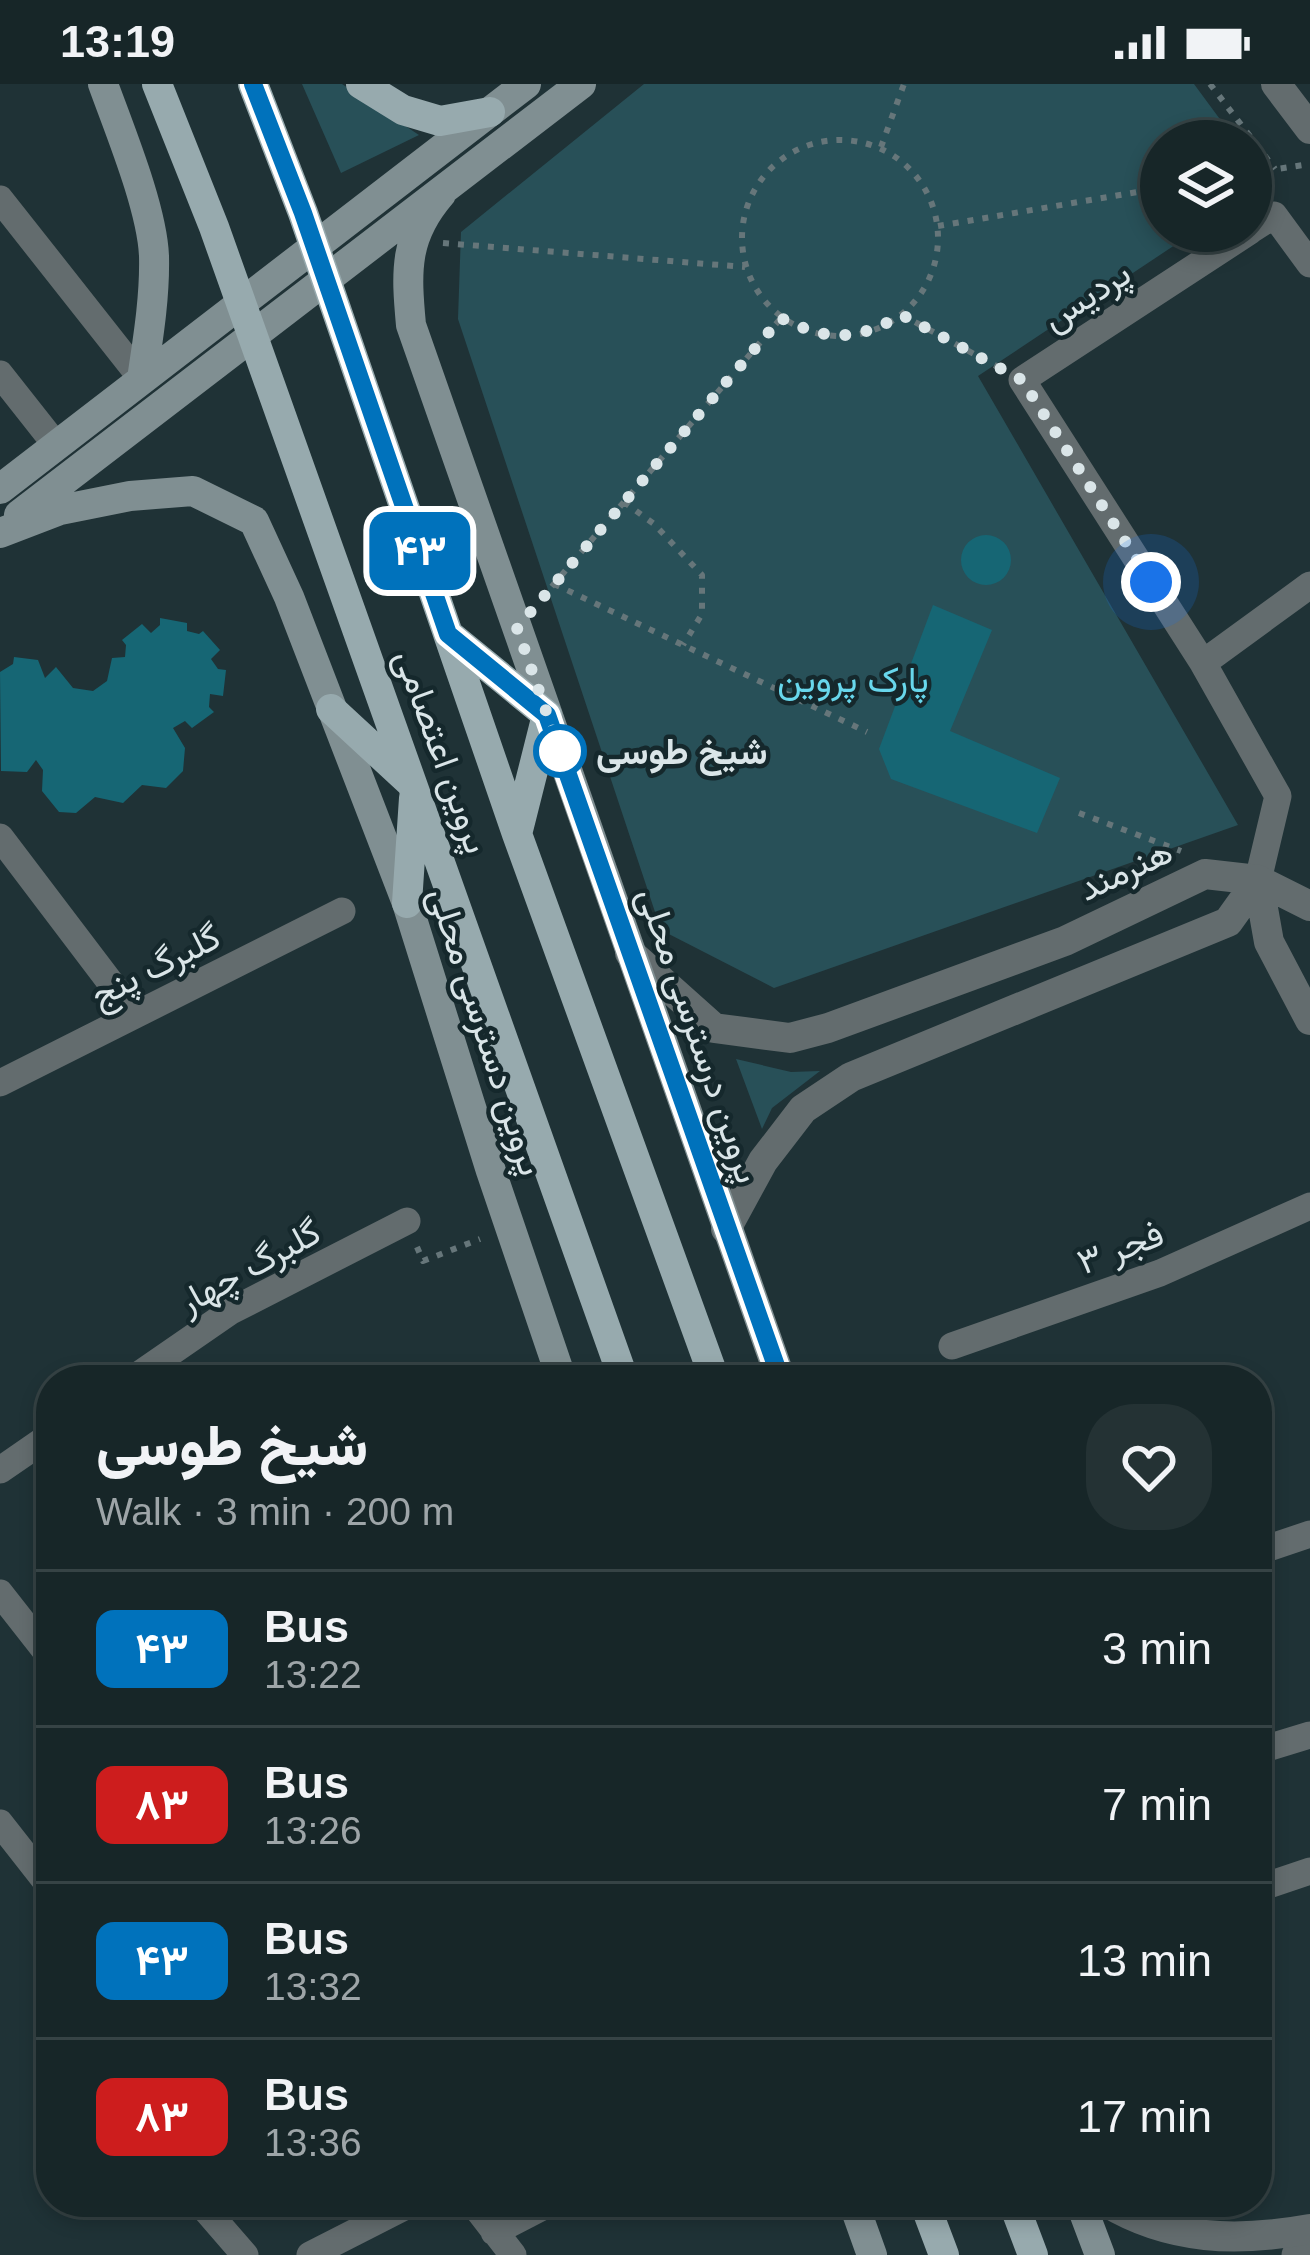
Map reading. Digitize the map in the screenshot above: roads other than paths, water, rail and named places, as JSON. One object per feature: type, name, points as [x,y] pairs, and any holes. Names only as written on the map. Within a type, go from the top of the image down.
[{"type":"main road","points":[[103,84],[132,163],[154,252],[151,324],[142,379]]},
{"type":"main road","name":"پروین اعتصامی","points":[[157,84],[415,786],[618,1365]]},
{"type":"main road","name":"پروین اعتصامی","points":[[253,84],[517,834],[711,1365]]},
{"type":"main road","points":[[361,84],[403,110],[440,121],[490,112]]},
{"type":"main road","points":[[0,489],[526,84]]},
{"type":"main road","points":[[0,532],[581,84]]},
{"type":"main road","name":"پروین درسترسی محلی","points":[[442,194],[422,217],[413,241],[406,274],[411,326],[776,1365]]},
{"type":"main road","name":"پروین دسترسی محلی","points":[[0,532],[60,510],[193,490],[254,521],[290,597],[407,903],[557,1365]]},
{"type":"main road","points":[[448,634],[547,715],[517,834]]},
{"type":"main road","points":[[331,709],[415,786],[407,903]]},
{"type":"main road","points":[[858,2217],[872,2255]]},
{"type":"main road","points":[[930,2217],[944,2255]]},
{"type":"main road","points":[[1019,2217],[1033,2255]]},
{"type":"main road","points":[[1086,2217],[1100,2255]]},
{"type":"street","points":[[1276,84],[1310,129]]},
{"type":"street","points":[[0,199],[142,379]]},
{"type":"street","points":[[1272,236],[1310,264]]},
{"type":"street","name":"پردیس","points":[[1203,663],[1022,380],[1218,252]]},
{"type":"street","points":[[0,374],[56,445]]},
{"type":"street","points":[[726,1228],[763,1161],[802,1109],[851,1077],[1228,922],[1258,880],[1278,796],[1203,663],[1310,585]]},
{"type":"street","points":[[0,837],[135,1015]]},
{"type":"street","name":"هنرمند","points":[[630,952],[714,1028],[790,1038],[1065,940],[1205,874],[1258,880]]},
{"type":"street","points":[[1258,880],[1310,906]]},
{"type":"street","points":[[1258,880],[1269,942],[1310,1020]]},
{"type":"street","name":"گلبرگ پنج","points":[[0,1083],[342,911]]},
{"type":"street","points":[[828,1028],[851,1077]]},
{"type":"street","name":"فجر ۳","points":[[952,1346],[1160,1273],[1310,1206]]},
{"type":"street","name":"گلبرگ چهار","points":[[153,1365],[231,1311],[407,1221]]},
{"type":"street","points":[[0,1470],[36,1445]]},
{"type":"street","points":[[1272,1547],[1310,1534]]},
{"type":"street","points":[[0,1593],[36,1639]]},
{"type":"street","points":[[1272,1746],[1310,1735]]},
{"type":"street","points":[[0,1823],[36,1869]]},
{"type":"street","points":[[1272,1883],[1310,1871]]},
{"type":"street","points":[[212,2217],[245,2255]]},
{"type":"street","points":[[310,2255],[384,2217]]},
{"type":"street","points":[[483,2217],[512,2255]]},
{"type":"street","points":[[494,2231],[522,2217]]},
{"type":"street","points":[[1130,2217],[1198,2238],[1264,2237],[1300,2245]]},
{"type":"place","name":"شیخ طوسی","points":[[560,751]]},
{"type":"park label","name":"پارک پروین","points":[[853,679]]}]
